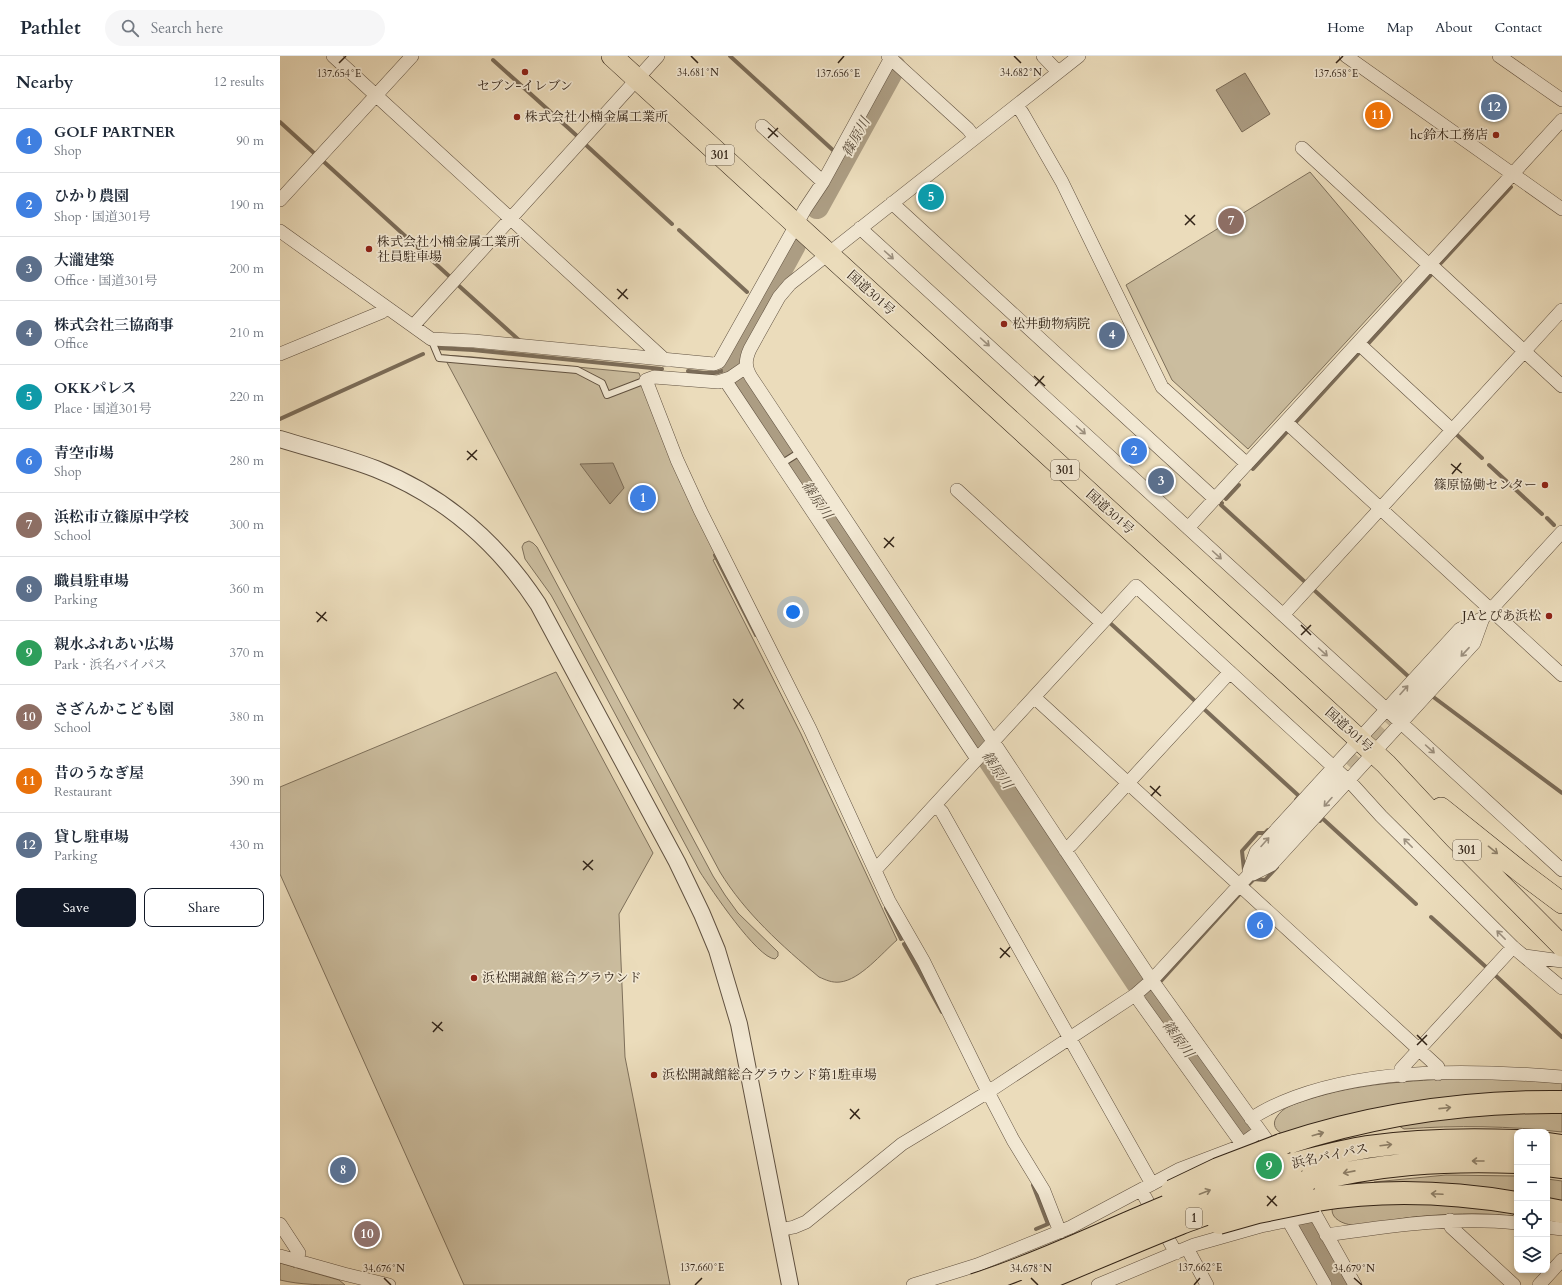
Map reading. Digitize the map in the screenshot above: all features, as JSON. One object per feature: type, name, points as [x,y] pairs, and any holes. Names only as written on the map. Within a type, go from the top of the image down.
[{"type":"highway","name":"国道301号","points":[[612,56],[1373,752],[1455,838],[1562,946]]},
{"type":"highway","points":[[1373,752],[1516,868],[1561,900]]},
{"type":"highway","points":[[1083,1253],[1142,1206],[1192,1180],[1244,1158],[1281,1145],[1352,1125],[1415,1112],[1492,1104],[1562,1102]]},
{"type":"highway","name":"浜名バイパス","points":[[1032,1285],[1083,1253],[1213,1188],[1293,1164],[1366,1148],[1405,1143],[1445,1140],[1514,1141]]},
{"type":"highway","points":[[1550,1144],[1562,1146]]},
{"type":"highway","name":"浜名バイパス","points":[[974,1285],[1023,1267],[1083,1253],[1257,1196],[1305,1182],[1369,1168],[1407,1164],[1446,1161],[1514,1162]]},
{"type":"highway","points":[[1550,1165],[1562,1167]]},
{"type":"highway","points":[[1083,1253],[1156,1244],[1224,1221],[1264,1211],[1314,1210],[1376,1194],[1425,1193],[1474,1197],[1514,1203]]},
{"type":"highway","points":[[1550,1210],[1562,1212]]},
{"type":"street","points":[[333,56],[510,218],[670,360],[674,379]]},
{"type":"street","points":[[280,200],[412,56]]},
{"type":"street","points":[[413,326],[658,56]]},
{"type":"street","points":[[1043,56],[1058,72]]},
{"type":"street","points":[[735,374],[781,293],[790,284],[1079,56]]},
{"type":"street","points":[[1346,56],[1562,209]]},
{"type":"street","points":[[1499,56],[1562,100]]},
{"type":"street","points":[[280,231],[431,339],[474,341],[714,364],[719,362],[796,225],[823,182],[890,57],[968,129],[975,138]]},
{"type":"street","points":[[1017,105],[1024,114],[1062,182],[1162,387],[1247,464]]},
{"type":"street","points":[[1188,528],[1562,120]]},
{"type":"street","points":[[762,126],[823,182]]},
{"type":"street","points":[[1302,148],[1562,386]]},
{"type":"street","points":[[892,203],[1215,499]]},
{"type":"street","points":[[860,228],[1283,615],[1395,715],[1562,870]]},
{"type":"street","points":[[280,354],[382,312],[386,307]]},
{"type":"street","points":[[1283,615],[1562,310]]},
{"type":"street","points":[[1358,343],[1452,430]]},
{"type":"street","points":[[735,374],[783,463],[978,758]]},
{"type":"street","points":[[1060,1232],[1044,1191],[1013,1140],[930,974],[895,913],[810,730],[700,510],[670,442],[646,380],[654,377],[711,382],[735,374],[751,377],[798,453],[991,744],[1065,850],[1150,982],[1252,1119],[1258,1133],[1295,1179],[1314,1210],[1326,1235],[1355,1285]]},
{"type":"street","points":[[1286,422],[1380,508],[1487,614],[1562,675]]},
{"type":"street","points":[[280,439],[376,469],[415,487],[433,498],[468,523],[484,537],[513,569],[538,604],[677,862],[710,932],[723,969],[738,1024],[790,1285]]},
{"type":"street","points":[[957,490],[1102,623]]},
{"type":"street","points":[[1339,776],[1373,752],[1395,715],[1474,643],[1487,614],[1562,532]]},
{"type":"street","points":[[875,870],[1136,586],[1230,672],[1381,816],[1513,947],[1562,988]]},
{"type":"street","points":[[779,1230],[794,1227],[806,1222],[902,1144],[988,1092],[1136,994],[1150,982],[1339,776],[1373,752],[1395,715],[1460,629],[1487,614]]},
{"type":"street","points":[[1065,850],[1230,672]]},
{"type":"street","points":[[1034,697],[1128,783],[1243,881],[1438,1066],[1438,1074]]},
{"type":"street","points":[[935,805],[942,812],[1070,1038],[1181,1250],[1207,1285]]},
{"type":"street","points":[[1402,1076],[1401,1069],[1513,947]]},
{"type":"street","points":[[1525,956],[1562,961]]},
{"type":"street","points":[[1136,994],[1239,1146],[1325,1285]]},
{"type":"street","points":[[1252,1119],[1264,1109],[1304,1094],[1369,1079],[1438,1074],[1497,1073],[1562,1077]]},
{"type":"street","points":[[913,1285],[977,1265],[1060,1232],[1180,1170],[1239,1146],[1258,1133]]},
{"type":"street","points":[[1098,1285],[1181,1250],[1227,1235],[1286,1220],[1314,1210]]},
{"type":"street","points":[[1326,1235],[1450,1220],[1514,1222]]},
{"type":"street","points":[[1450,1220],[1451,1227],[1514,1285]]},
{"type":"street","points":[[280,1224],[299,1252],[296,1261]]},
{"type":"street","points":[[1550,1227],[1562,1229]]},
{"type":"street","points":[[1046,1238],[1066,1285]]},
{"type":"street","points":[[280,1256],[359,1281],[389,1285]]},
{"type":"street","points":[[1539,1285],[1562,1260]]},
{"type":"lane","points":[[431,339],[439,358],[577,370],[602,383],[607,395],[646,380]]},
{"type":"lane","points":[[783,463],[798,453]]},
{"type":"shaded area","points":[[1245,73],[1270,114],[1242,132],[1216,90]]},
{"type":"shaded area","points":[[1310,172],[1402,281],[1248,449],[1172,380],[1126,285]]},
{"type":"shaded area","points":[[443,355],[639,373],[663,437],[718,557],[713,560],[801,734],[897,940],[863,971],[848,980],[840,982],[829,981],[819,977],[765,928],[730,887],[720,872]]},
{"type":"shaded area","points":[[613,463],[624,488],[610,504],[580,464]]},
{"type":"shaded area","points":[[529,541],[537,547],[713,876],[738,913],[778,952],[778,956],[775,959],[767,956],[746,936],[700,872],[551,595],[525,559],[522,547],[524,543]]},
{"type":"shaded area","name":"浜松開誠館 総合グラウンド","points":[[556,672],[653,853],[619,914],[625,1057],[670,1285],[464,1285],[280,874],[280,787]]},
{"type":"shaded area","points":[[1497,1078],[1562,1083],[1562,1095],[1283,1134],[1278,1131],[1274,1123],[1279,1114],[1286,1108],[1326,1094],[1365,1086],[1423,1080]]},
{"type":"shaded area","points":[[1562,1109],[1562,1132],[1550,1131],[1550,1129],[1483,1127],[1404,1129],[1399,1126],[1402,1121]]},
{"type":"shaded area","points":[[1446,1175],[1514,1176],[1514,1196],[1371,1185],[1374,1182]]},
{"type":"shaded area","points":[[1550,1179],[1562,1181],[1562,1205],[1550,1203]]},
{"type":"shaded area","points":[[1425,1200],[1514,1214],[1512,1216],[1475,1214],[1438,1215],[1352,1225],[1345,1224],[1334,1216],[1332,1210],[1335,1206]]},
{"type":"shaded area","points":[[280,1263],[339,1280],[345,1285],[304,1284],[280,1280]]},
{"type":"waterway","points":[[730,56],[835,152]]},
{"type":"waterway","points":[[493,60],[576,135]]},
{"type":"waterway","name":"篠原川","points":[[817,207],[894,67]]},
{"type":"waterway","points":[[280,122],[315,154]]},
{"type":"waterway","points":[[586,145],[672,224]]},
{"type":"waterway","points":[[323,161],[449,276]]},
{"type":"waterway","points":[[1441,263],[1511,187]]},
{"type":"waterway","points":[[679,230],[747,292]]},
{"type":"waterway","name":"篠原川","points":[[794,245],[736,351],[735,368],[736,376],[740,384],[1138,983],[1265,1159]]},
{"type":"waterway","points":[[1367,345],[1431,275]]},
{"type":"waterway","points":[[458,285],[520,341]]},
{"type":"waterway","points":[[437,348],[473,350],[662,369]]},
{"type":"waterway","points":[[1296,422],[1360,352]]},
{"type":"waterway","points":[[280,419],[423,354]]},
{"type":"waterway","points":[[688,371],[708,373],[719,372],[725,370],[734,360]]},
{"type":"waterway","points":[[1253,469],[1287,432]]},
{"type":"waterway","points":[[1456,434],[1482,458]]},
{"type":"waterway","points":[[1489,465],[1542,514]]},
{"type":"waterway","points":[[1226,499],[1239,485]]},
{"type":"waterway","points":[[1222,503],[1221,505],[1305,582]]},
{"type":"waterway","points":[[1547,518],[1554,525]]},
{"type":"waterway","points":[[717,554],[715,555],[756,635]]},
{"type":"waterway","points":[[1314,590],[1409,677]]},
{"type":"waterway","points":[[1109,622],[1195,701]]},
{"type":"waterway","points":[[1432,696],[1562,793]]},
{"type":"waterway","points":[[1204,709],[1299,796],[1296,800]]},
{"type":"waterway","points":[[1320,821],[1322,818],[1416,904]]},
{"type":"waterway","points":[[1244,870],[1242,851],[1258,833],[1265,833],[1268,830]]},
{"type":"waterway","points":[[1248,885],[1254,879],[1265,880],[1277,867]]},
{"type":"waterway","points":[[1161,981],[1239,895]]},
{"type":"waterway","points":[[886,908],[901,939]]},
{"type":"waterway","points":[[1431,917],[1486,967]]},
{"type":"waterway","points":[[904,944],[942,1012]]},
{"type":"waterway","points":[[1495,975],[1562,1037]]},
{"type":"waterway","name":"篠原川","points":[[1147,996],[1151,991]]},
{"type":"waterway","points":[[1033,1185],[1048,1224],[1036,1229]]},
{"type":"waterway","name":"篠原川","points":[[1289,1195],[1340,1285]]},
{"type":"tunnel","points":[[1336,780],[1397,712]]},
{"type":"place","name":"セブン-イレブン","points":[[525,72]]},
{"type":"place","name":"貸し駐車場","points":[[1494,107]]},
{"type":"place","name":"昔のうなぎ屋","points":[[1378,115]]},
{"type":"place","name":"株式会社小楠金属工業所","points":[[517,117]]},
{"type":"place","name":"hc鈴木工務店","points":[[1496,135]]},
{"type":"place","name":"OKKパレス","points":[[931,197]]},
{"type":"place","name":"浜松市立篠原中学校","points":[[1231,221]]},
{"type":"place","name":"株式会社小楠金属工業所 社員駐車場","points":[[369,249]]},
{"type":"place","name":"松井動物病院","points":[[1004,324]]},
{"type":"place","name":"株式会社三協商事","points":[[1112,335]]},
{"type":"place","name":"ひかり農園","points":[[1134,451]]},
{"type":"place","name":"大瀧建築","points":[[1161,481]]},
{"type":"place","name":"篠原協働センター","points":[[1545,485]]},
{"type":"place","name":"GOLF PARTNER","points":[[643,498]]},
{"type":"place","name":"JAとぴあ浜松","points":[[1549,616]]},
{"type":"place","name":"青空市場","points":[[1260,925]]},
{"type":"place","name":"浜松開誠館 総合グラウンド","points":[[474,978]]},
{"type":"place","name":"浜松開誠館総合グラウンド第1駐車場","points":[[654,1075]]},
{"type":"place","name":"親水ふれあい広場","points":[[1269,1166]]},
{"type":"place","name":"職員駐車場","points":[[343,1170]]},
{"type":"place","name":"さざんかこども園","points":[[367,1234]]}]
